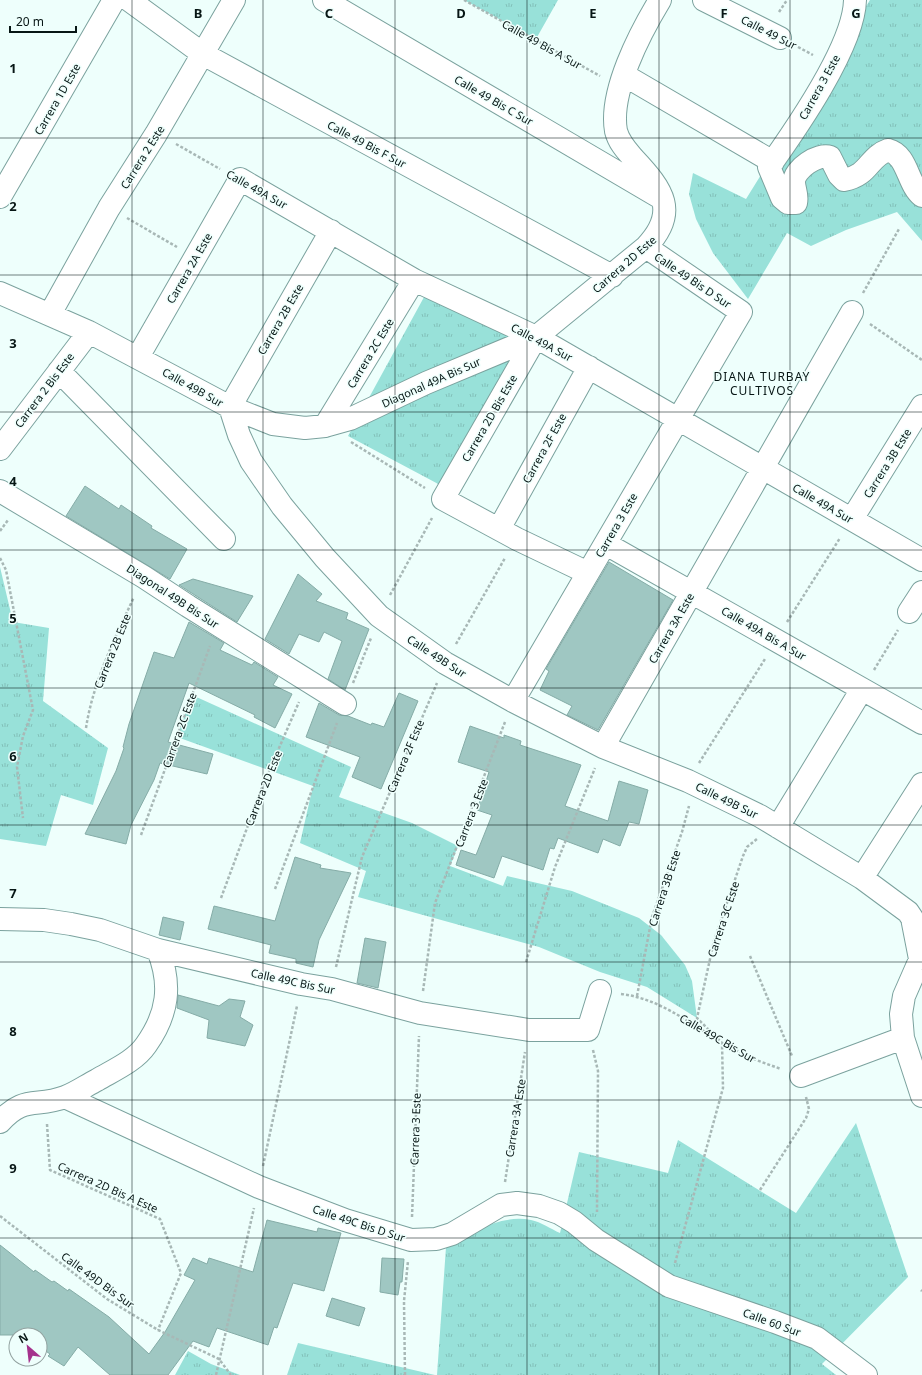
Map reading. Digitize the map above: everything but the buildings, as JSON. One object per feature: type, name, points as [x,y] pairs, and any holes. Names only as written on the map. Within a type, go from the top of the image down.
[{"type":"street","name":"Carrera 1D Este","points":[[0,197],[114,0]]},
{"type":"street","name":"Calle 49 Bis F Sur","points":[[129,0],[203,54],[612,276]]},
{"type":"street","name":"Carrera 2 Este","points":[[50,314],[109,208],[156,134],[234,0]]},
{"type":"street","name":"Calle 49 Bis C Sur","points":[[324,0],[663,199]]},
{"type":"street","name":"Carrera 2D Este","points":[[536,337],[646,247],[657,236],[663,224],[665,212],[663,199],[649,175],[622,145],[618,137],[616,114],[622,82],[648,21],[660,0]]},
{"type":"street","name":"Calle 49 Sur","points":[[704,0],[780,38]]},
{"type":"street","name":"Carrera 3 Este","points":[[771,164],[809,109],[833,65],[849,29],[855,11],[855,0]]},
{"type":"street","points":[[622,82],[771,164],[782,198],[788,203],[796,203],[797,198],[794,181],[798,172],[810,162],[825,155],[830,157],[839,175],[844,180],[860,176],[880,153],[888,150],[896,153],[900,158],[913,186],[922,196]]},
{"type":"street","name":"Calle 49A Sur","points":[[240,179],[414,280],[536,337],[922,560]]},
{"type":"street","name":"Carrera 2A Este","points":[[138,357],[240,179]]},
{"type":"street","name":"Carrera 2B Este","points":[[230,407],[331,231]]},
{"type":"street","name":"Calle 49 Bis D Sur","points":[[646,247],[740,312]]},
{"type":"street","name":"Carrera 2C Este","points":[[325,426],[414,280]]},
{"type":"street","name":"Calle 49B Sur","points":[[0,293],[89,332],[230,407],[239,436],[251,461],[282,506],[325,558],[379,616],[445,663],[513,701],[604,747],[688,781],[760,816],[862,878],[908,912],[912,918],[921,957]]},
{"type":"street","name":"Carrera 3 Este","points":[[513,701],[740,312]]},
{"type":"street","name":"Carrera 3A Este","points":[[604,747],[852,312]]},
{"type":"street","name":"Carrera 2 Bis Este","points":[[0,449],[89,332]]},
{"type":"street","name":"Diagonal 49A Bis Sur","points":[[230,407],[273,424],[290,427],[325,426],[350,419],[426,383],[536,337]]},
{"type":"street","name":"Carrera 2D Bis Este","points":[[443,498],[536,337]]},
{"type":"street","name":"Carrera 2F Este","points":[[508,534],[589,367]]},
{"type":"street","points":[[59,371],[224,539]]},
{"type":"street","name":"Carrera 3B Este","points":[[852,519],[922,406]]},
{"type":"street","name":"Diagonal 49B Bis Sur","points":[[0,491],[144,577],[345,704]]},
{"type":"street","points":[[443,498],[508,534],[588,573]]},
{"type":"street","name":"Calle 49A Bis A Sur","points":[[606,544],[922,723]]},
{"type":"street","points":[[909,612],[922,592]]},
{"type":"street","points":[[778,827],[862,689]]},
{"type":"street","points":[[862,878],[922,784]]},
{"type":"street","name":"Calle 49C Bis Sur","points":[[0,919],[44,920],[100,930],[158,950],[301,984],[332,988],[420,1013],[529,1030],[588,1030]]},
{"type":"street","points":[[0,1122],[15,1108],[29,1103],[55,1099],[123,1065],[146,1045],[165,1005],[167,986],[165,968],[158,950]]},
{"type":"street","points":[[921,957],[904,996],[901,1014],[903,1038],[922,1096]]},
{"type":"street","points":[[588,1030],[600,991]]},
{"type":"street","points":[[801,1076],[903,1038]]},
{"type":"street","name":"Calle 49C Bis D Sur","points":[[55,1099],[259,1187],[345,1220],[411,1240],[436,1239],[452,1234],[501,1205],[517,1204],[539,1206],[559,1213],[596,1240],[669,1286]]},
{"type":"street","name":"Calle 60 Sur","points":[[669,1286],[775,1322],[816,1338],[866,1375]]},
{"type":"path","name":"Calle 49 Bis A Sur","points":[[464,0],[622,82]]},
{"type":"path","name":"Calle 49 Sur","points":[[780,38],[833,65]]},
{"type":"path","name":"Calle 49A Sur","points":[[156,134],[240,179]]},
{"type":"path","points":[[109,208],[195,257]]},
{"type":"path","points":[[899,229],[852,312],[922,360]]},
{"type":"path","points":[[325,426],[443,498]]},
{"type":"path","name":"Carrera 2F Este","points":[[332,988],[347,914],[362,857],[445,663],[508,534]]},
{"type":"path","points":[[0,558],[6,570],[33,710],[22,736],[17,767],[23,818]]},
{"type":"path","name":"Carrera 2B Este","points":[[86,728],[88,712],[110,649],[144,577]]},
{"type":"path","points":[[862,689],[909,612]]},
{"type":"path","name":"Carrera 2C Este","points":[[140,835],[218,625]]},
{"type":"path","name":"Carrera 2D Este","points":[[221,898],[263,785],[309,681]]},
{"type":"path","name":"Carrera 3 Este","points":[[405,1375],[404,1301],[411,1240],[420,1013],[436,903],[513,701]]},
{"type":"path","points":[[526,962],[555,867],[604,747]]},
{"type":"path","name":"Carrera 3B Este","points":[[637,996],[652,917],[682,832],[689,805],[688,781]]},
{"type":"path","name":"Carrera 3C Este","points":[[722,1043],[697,1018],[714,941],[747,847],[758,838],[778,827]]},
{"type":"path","name":"Calle 49C Bis Sur","points":[[600,991],[637,996],[670,1010],[722,1043],[756,1060],[801,1076]]},
{"type":"path","name":"Carrera 3A Este","points":[[501,1205],[529,1030]]},
{"type":"path","points":[[588,1030],[598,1071],[596,1240]]},
{"type":"path","points":[[669,1286],[723,1088],[722,1043]]},
{"type":"path","name":"Carrera 2D Bis A Este","points":[[55,1099],[50,1170],[160,1218],[181,1273],[158,1330]]},
{"type":"path","name":"Calle 49D Bis Sur","points":[[0,1216],[107,1299],[158,1330],[218,1359],[230,1375]]},
{"type":"path","points":[[216,1375],[218,1359]]},
{"type":"green space","points":[[464,0],[558,0],[536,39]]},
{"type":"green space","points":[[870,0],[922,0],[922,241],[897,212],[846,230],[811,246],[787,233],[748,299],[713,253],[696,219],[689,194],[693,173],[746,199]]},
{"type":"green space","points":[[429,288],[522,338],[442,486],[348,436]]},
{"type":"green space","points":[[0,567],[13,622],[49,628],[43,701],[108,748],[93,805],[61,795],[46,846],[0,839]]},
{"type":"green space","points":[[192,695],[351,767],[339,797],[412,823],[458,846],[450,866],[503,886],[507,876],[572,891],[639,918],[661,935],[685,965],[692,981],[697,1018],[647,987],[600,972],[539,947],[358,897],[366,871],[300,843],[313,786],[177,737]]},
{"type":"green space","points":[[856,1123],[908,1277],[822,1364],[836,1375],[437,1375],[446,1247],[487,1226],[508,1220],[520,1219],[535,1221],[560,1233],[579,1152],[668,1173],[678,1140],[796,1213]]},
{"type":"green space","points":[[298,1343],[435,1375],[287,1375]]},
{"type":"green space","points":[[188,1351],[211,1364],[240,1375],[175,1375]]},
{"type":"district","name":"DIANA TURBAY CULTIVOS","points":[[762,383]]}]
